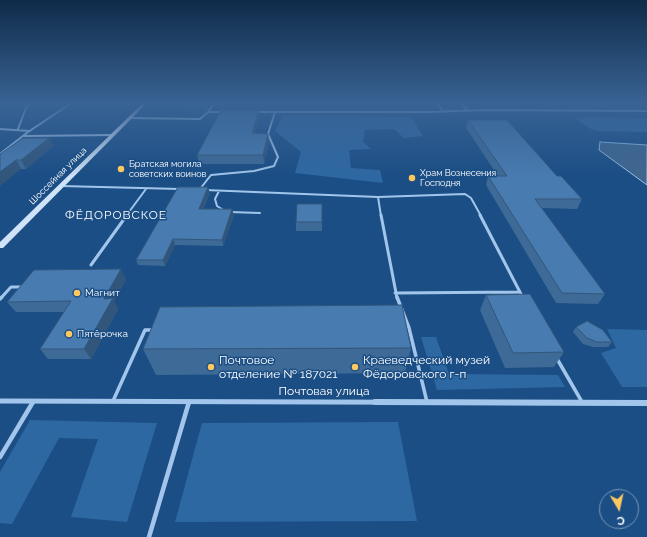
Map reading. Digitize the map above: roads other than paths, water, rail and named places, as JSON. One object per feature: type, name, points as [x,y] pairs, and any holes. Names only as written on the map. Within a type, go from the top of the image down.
[{"type":"main road","name":"Шоссейная улица","points":[[0,246],[120,127]]},
{"type":"street","name":"Почтовая улица","points":[[0,401],[647,403]]},
{"type":"lane","points":[[0,154],[36,127]]},
{"type":"lane","points":[[200,189],[211,174],[254,171],[274,166],[278,157],[268,134],[270,127]]},
{"type":"lane","points":[[0,129],[30,131]]},
{"type":"lane","points":[[24,136],[112,135]]},
{"type":"lane","points":[[61,186],[186,189]]},
{"type":"lane","points":[[91,265],[146,189]]},
{"type":"lane","points":[[193,189],[378,197],[465,194],[471,198],[523,298]]},
{"type":"lane","points":[[219,190],[214,199],[217,206],[225,211],[238,213],[260,213]]},
{"type":"lane","points":[[378,197],[395,293],[410,328],[427,402]]},
{"type":"lane","points":[[0,299],[11,288],[25,287]]},
{"type":"lane","points":[[395,293],[519,292]]},
{"type":"lane","points":[[402,328],[410,328]]},
{"type":"lane","points":[[113,401],[145,330],[160,330]]},
{"type":"lane","points":[[553,350],[582,402]]},
{"type":"lane","points":[[0,457],[34,401]]},
{"type":"lane","points":[[149,537],[189,401]]},
{"type":"place","name":"Братская могила советских воинов","points":[[121,169]]},
{"type":"place","name":"Храм Вознесения Господня","points":[[412,178]]},
{"type":"place","name":"Магнит","points":[[77,293]]},
{"type":"place","name":"Пятёрочка","points":[[69,334]]},
{"type":"place","name":"Почтовое отделение № 187021","points":[[211,367]]},
{"type":"place","name":"Краеведческий музей Фёдоровского г-п","points":[[355,367]]},
{"type":"district","name":"ФЁДОРОВСКОЕ","points":[[116,215]]}]
